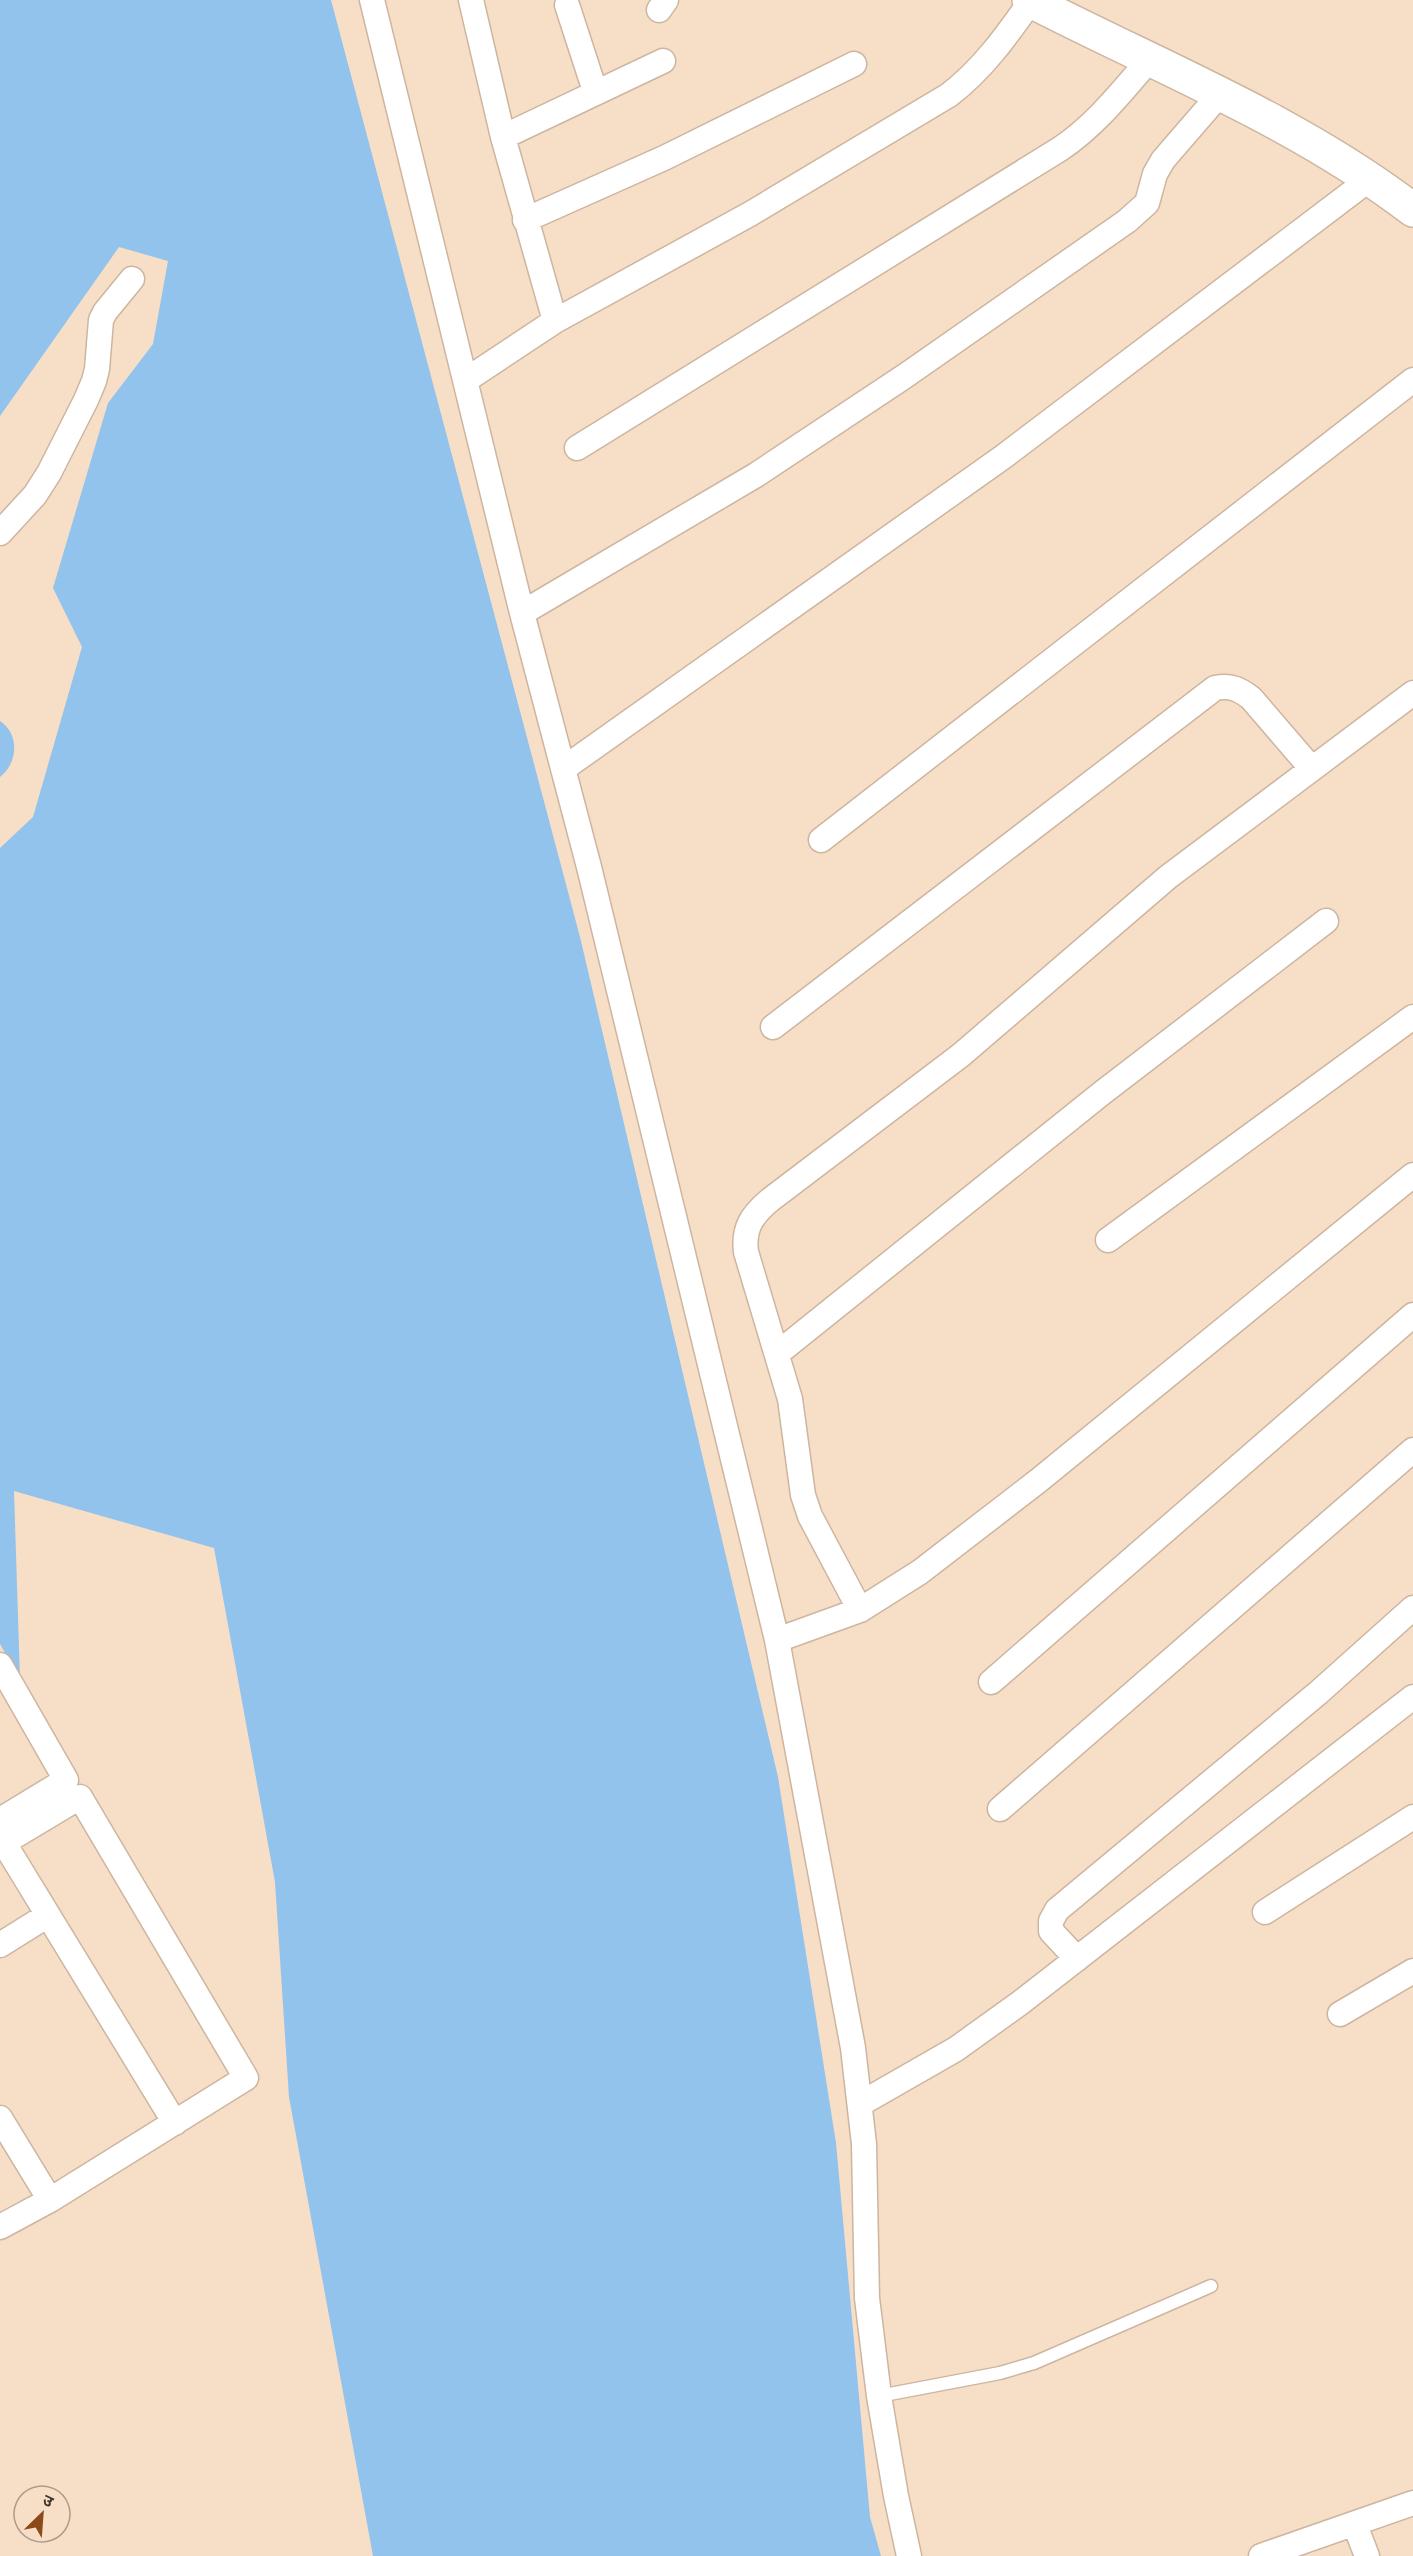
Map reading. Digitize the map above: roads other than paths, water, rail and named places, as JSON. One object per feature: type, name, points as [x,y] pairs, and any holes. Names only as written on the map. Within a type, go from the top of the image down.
[{"type":"street","points":[[372,0],[777,1640],[849,2025],[864,2144],[867,2298],[879,2396],[909,2556]]},
{"type":"street","points":[[471,0],[502,136],[555,321]]},
{"type":"street","points":[[466,380],[555,321],[750,214],[949,94],[976,72],[991,55],[1030,1],[1220,94],[1337,156],[1413,210]]},
{"type":"street","points":[[567,5],[595,91]]},
{"type":"street","points":[[577,448],[1074,140],[1108,108],[1150,59]]},
{"type":"street","points":[[502,136],[663,61]]},
{"type":"street","points":[[525,220],[664,158],[854,64]]},
{"type":"street","points":[[522,613],[756,475],[905,376],[1127,221],[1147,203],[1155,174],[1163,160],[1220,94]]},
{"type":"street","points":[[563,769],[1003,458],[1371,178]]},
{"type":"street","points":[[0,533],[35,495],[61,451],[94,381],[101,320],[132,279]]},
{"type":"street","points":[[821,840],[1413,380]]},
{"type":"street","points":[[773,1027],[1215,688],[1228,686],[1239,689],[1251,698],[1312,769]]},
{"type":"street","points":[[860,1610],[810,1516],[803,1495],[790,1399],[746,1252],[744,1238],[747,1228],[759,1210],[961,1055],[1167,877],[1413,693]]},
{"type":"street","points":[[778,1353],[1102,1093],[1326,921]]},
{"type":"street","points":[[1108,1240],[1413,1017]]},
{"type":"street","points":[[777,1640],[860,1610],[920,1572],[1038,1481],[1413,1175]]},
{"type":"street","points":[[992,1682],[1413,1315]]},
{"type":"street","points":[[1000,1809],[1413,1450]]},
{"type":"street","points":[[1077,1959],[1051,1931],[1051,1921],[1057,1910],[1318,1693],[1413,1608]]},
{"type":"street","points":[[0,1665],[66,1780],[1,1836]]},
{"type":"street","points":[[860,2104],[956,2049],[1020,2003],[1413,1697]]},
{"type":"street","points":[[0,2227],[50,2200],[246,2078],[80,1797],[1,1836]]},
{"type":"street","points":[[1265,1912],[1413,1817]]},
{"type":"street","points":[[1,1836],[175,2122]]},
{"type":"street","points":[[0,1945],[48,1915]]},
{"type":"street","points":[[1340,2014],[1413,1971]]},
{"type":"street","points":[[0,2118],[50,2200]]},
{"type":"street","points":[[1260,2556],[1355,2525],[1413,2503]]},
{"type":"street","points":[[1355,2525],[1367,2556]]},
{"type":"lane","points":[[879,2396],[1000,2373],[1034,2363],[1210,2286]]},
{"type":"water","points":[[0,0],[331,0],[580,937],[778,1777],[836,2143],[870,2517],[881,2556],[373,2556],[289,2097],[275,1882],[214,1548],[14,1491],[20,1679],[0,1644],[0,848],[33,817],[82,647],[53,588],[108,403],[153,344],[168,261],[119,247],[0,416]]},
{"type":"water","points":[[0,721],[11,733],[14,749],[10,764],[0,777]]}]
